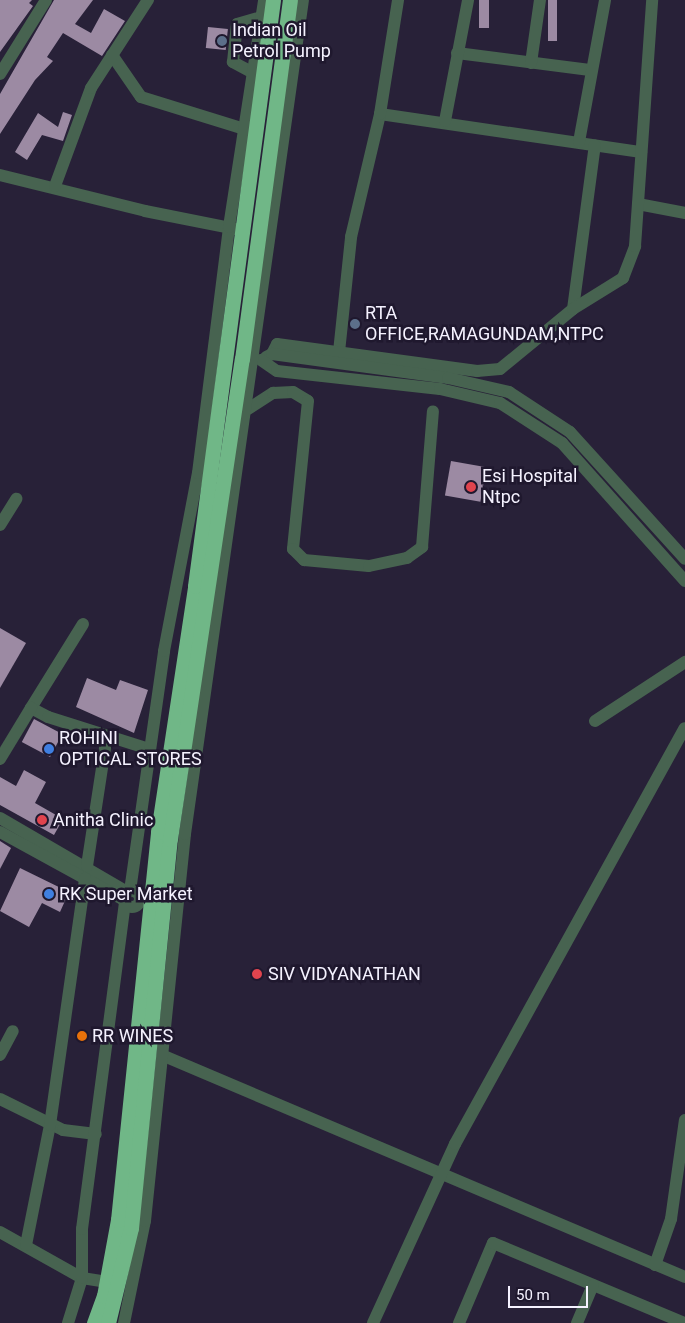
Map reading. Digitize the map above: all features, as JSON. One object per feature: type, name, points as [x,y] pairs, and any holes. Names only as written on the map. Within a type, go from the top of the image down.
[{"type":"highway","points":[[94,1323],[106,1282],[118,1220],[158,907],[187,724],[208,640],[257,358],[290,0]]},
{"type":"highway","points":[[187,724],[184,648],[219,356],[249,131],[268,8]]},
{"type":"highway","points":[[108,1323],[131,1228],[158,907]]},
{"type":"street","points":[[0,74],[46,0]]},
{"type":"street","points":[[55,186],[91,88],[148,0]]},
{"type":"street","points":[[279,129],[303,0]]},
{"type":"street","points":[[339,352],[351,237],[380,114],[398,0]]},
{"type":"street","points":[[445,121],[468,0]]},
{"type":"street","points":[[531,63],[540,0]]},
{"type":"street","points":[[579,142],[590,70],[605,0]]},
{"type":"street","points":[[208,640],[257,358],[277,344],[477,371],[500,369],[573,309],[623,278],[635,246],[652,0]]},
{"type":"street","points":[[259,75],[233,62],[237,24],[268,8]]},
{"type":"street","points":[[457,53],[590,70]]},
{"type":"street","points":[[112,55],[141,97],[249,131]]},
{"type":"street","points":[[380,114],[445,121],[642,152]]},
{"type":"street","points":[[573,309],[595,145]]},
{"type":"street","points":[[0,175],[55,186],[145,211],[236,228]]},
{"type":"street","points":[[638,204],[685,213]]},
{"type":"street","points":[[219,356],[257,358],[448,378],[509,392],[570,432],[685,559]]},
{"type":"street","points":[[257,358],[276,371],[440,389],[500,403],[562,443],[683,578]]},
{"type":"street","points":[[273,393],[276,371]]},
{"type":"street","points":[[248,409],[273,393],[293,392],[308,401],[293,549],[304,560],[329,564],[370,566],[407,558],[422,547],[433,411]]},
{"type":"street","points":[[68,1323],[82,1278],[80,1256],[127,897],[164,652],[214,400]]},
{"type":"street","points":[[0,525],[16,499]]},
{"type":"street","points":[[0,760],[83,624]]},
{"type":"street","points":[[595,720],[685,662]]},
{"type":"street","points":[[31,708],[48,717],[149,749]]},
{"type":"street","points":[[373,1323],[441,1172],[685,728]]},
{"type":"street","points":[[26,1244],[50,1125],[107,736]]},
{"type":"street","points":[[0,818],[127,897],[132,907],[158,907],[164,1056],[145,1221],[124,1323]]},
{"type":"street","points":[[0,832],[86,872]]},
{"type":"street","points":[[0,1055],[13,1031]]},
{"type":"street","points":[[164,1056],[685,1277]]},
{"type":"street","points":[[0,1100],[50,1125],[96,1134]]},
{"type":"street","points":[[655,1265],[671,1219],[685,1120]]},
{"type":"street","points":[[0,1232],[26,1244],[82,1278],[106,1282]]},
{"type":"street","points":[[459,1323],[493,1243],[684,1323]]},
{"type":"street","points":[[576,1323],[592,1284]]},
{"type":"building","points":[[0,0],[32,0],[29,3],[33,6],[0,52]]},
{"type":"building","points":[[54,0],[93,0],[75,24],[91,33],[104,9],[125,21],[102,56],[63,33],[47,57],[53,61],[35,80],[0,134],[0,94]]},
{"type":"building","points":[[479,0],[489,0],[489,28],[479,28]]},
{"type":"building","points":[[548,0],[557,0],[557,41],[548,41]]},
{"type":"building","points":[[208,27],[228,29],[226,50],[206,48]]},
{"type":"building","points":[[63,112],[72,115],[63,141],[42,135],[27,160],[15,152],[38,113],[58,127]]},
{"type":"building","points":[[451,461],[486,467],[480,502],[445,495]]},
{"type":"building","points":[[0,628],[26,643],[0,688]]},
{"type":"building","points":[[87,678],[116,690],[120,680],[148,690],[134,733],[76,707]]},
{"type":"building","points":[[34,719],[62,734],[50,757],[22,742]]},
{"type":"building","points":[[24,770],[46,782],[35,803],[63,819],[54,835],[0,805],[0,777],[16,786]]},
{"type":"building","points":[[0,841],[11,848],[0,869]]},
{"type":"building","points":[[20,868],[69,892],[60,912],[42,903],[29,927],[0,911]]},
{"type":"place","name":"Indian Oil Petrol Pump","points":[[222,41]]},
{"type":"place","name":"RTA OFFICE,RAMAGUNDAM,NTPC","points":[[355,324]]},
{"type":"place","name":"Esi Hospital Ntpc","points":[[471,487]]},
{"type":"place","name":"ROHINI OPTICAL STORES","points":[[49,749]]},
{"type":"place","name":"Anitha Clinic","points":[[42,820]]},
{"type":"place","name":"RK Super Market","points":[[49,894]]},
{"type":"place","name":"SIV VIDYANATHAN","points":[[257,974]]},
{"type":"place","name":"RR WINES","points":[[82,1036]]}]
